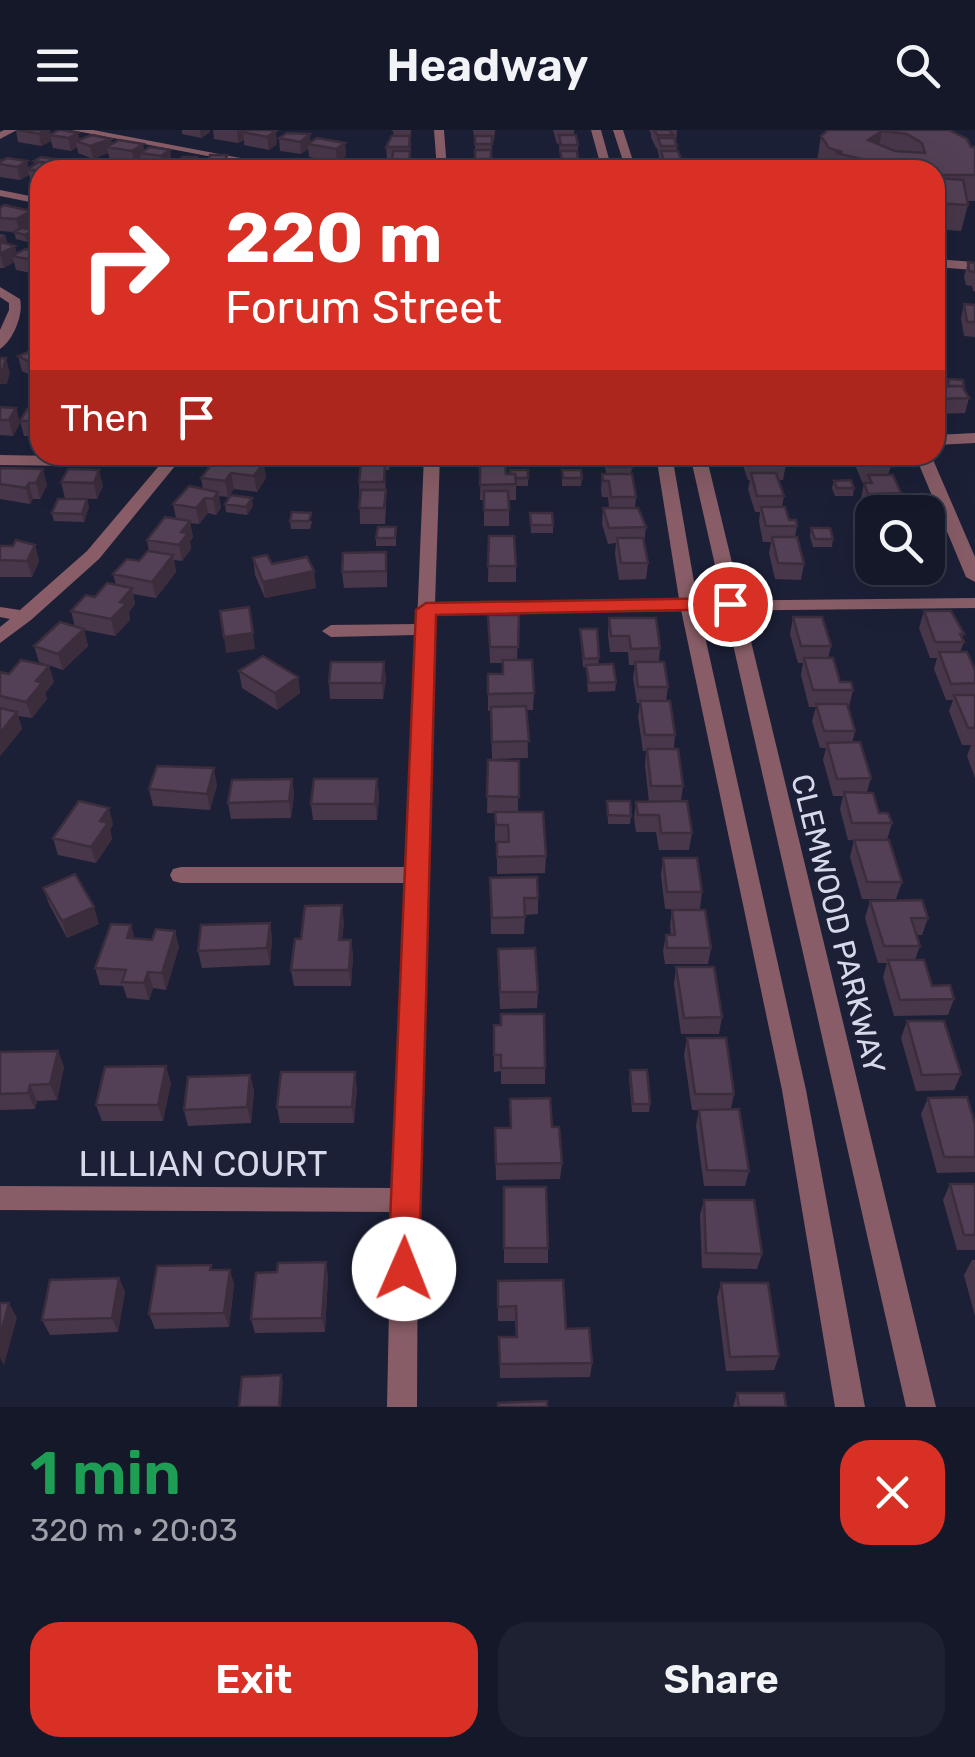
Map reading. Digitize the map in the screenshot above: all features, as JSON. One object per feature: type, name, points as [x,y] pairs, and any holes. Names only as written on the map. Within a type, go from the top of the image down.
[{"type":"street","points":[[0,136],[12,130]]},
{"type":"street","points":[[76,130],[228,160]]},
{"type":"street","points":[[439,130],[443,136],[442,160]]},
{"type":"street","points":[[596,130],[604,160]]},
{"type":"street","points":[[618,130],[628,160]]},
{"type":"street","points":[[0,193],[30,199]]},
{"type":"street","points":[[945,264],[975,266]]},
{"type":"street","points":[[0,290],[16,302],[16,310],[0,346]]},
{"type":"street","points":[[945,440],[975,438]]},
{"type":"street","points":[[0,460],[30,460]]},
{"type":"street","points":[[0,638],[93,555],[169,465]]},
{"type":"street","points":[[402,1407],[405,1200],[432,465]]},
{"type":"street","points":[[666,465],[689,605],[794,1090],[850,1407]]},
{"type":"street","name":"CLEMWOOD PARKWAY","points":[[700,465],[921,1407]]},
{"type":"street","points":[[927,465],[975,577]]},
{"type":"street","points":[[331,631],[426,619],[689,605],[975,603]]},
{"type":"street","points":[[0,612],[25,616]]},
{"type":"street","points":[[181,875],[418,875]]},
{"type":"street","name":"LILLIAN COURT","points":[[0,1198],[405,1200]]},
{"type":"building","points":[[59,130],[78,133],[68,138],[50,135]]},
{"type":"building","points":[[654,130],[670,130],[673,135],[657,135]]},
{"type":"building","points":[[828,130],[949,130],[975,147],[975,175],[945,175],[945,160],[866,160],[829,148],[821,136]],"holes":[[[882,131],[907,134],[922,143],[925,153],[895,151],[868,140]]]},
{"type":"building","points":[[276,131],[267,137],[243,132]]},
{"type":"building","points":[[287,133],[310,134],[300,142],[279,138]]},
{"type":"building","points":[[92,135],[111,139],[90,146],[76,141]]},
{"type":"building","points":[[559,135],[576,135],[578,145],[561,145]]},
{"type":"building","points":[[392,136],[410,136],[409,147],[386,147]]},
{"type":"building","points":[[475,136],[492,136],[492,144],[475,144]]},
{"type":"building","points":[[317,138],[345,143],[336,149],[308,144]]},
{"type":"building","points":[[658,138],[674,138],[677,146],[661,146]]},
{"type":"building","points":[[119,140],[143,144],[132,151],[107,147]]},
{"type":"building","points":[[150,147],[170,150],[161,156],[140,153]]},
{"type":"building","points":[[475,150],[491,150],[491,159],[475,159]]},
{"type":"building","points":[[393,151],[410,151],[409,160],[392,160]]},
{"type":"building","points":[[560,151],[577,151],[578,159],[562,159]]},
{"type":"building","points":[[661,151],[678,151],[681,160],[663,160]]},
{"type":"building","points":[[210,155],[227,155],[226,160],[208,160]]},
{"type":"building","points":[[7,158],[27,161],[17,167],[0,164]]},
{"type":"building","points":[[945,179],[963,180],[968,205],[945,204]]},
{"type":"building","points":[[4,205],[30,212],[16,219],[0,218]]},
{"type":"building","points":[[22,228],[30,229],[25,235],[14,232]]},
{"type":"building","points":[[0,242],[15,246],[0,254]]},
{"type":"building","points":[[25,249],[30,250],[30,260],[12,256]]},
{"type":"building","points":[[964,304],[975,305],[975,322],[967,322]]},
{"type":"building","points":[[30,351],[30,362],[18,356]]},
{"type":"building","points":[[948,379],[963,380],[964,389],[949,386]]},
{"type":"building","points":[[962,386],[969,398],[945,399],[945,387]]},
{"type":"building","points":[[0,407],[16,408],[9,420],[0,420]]},
{"type":"building","points":[[27,409],[30,409],[30,421],[20,421]]},
{"type":"building","points":[[211,465],[262,465],[254,476],[231,473],[225,481],[201,478]]},
{"type":"building","points":[[361,465],[385,465],[384,482],[359,482]]},
{"type":"building","points":[[480,466],[505,466],[506,474],[515,474],[516,484],[480,485]]},
{"type":"building","points":[[0,468],[43,469],[36,483],[29,483],[26,488],[0,484]]},
{"type":"building","points":[[68,469],[99,470],[94,483],[61,482]]},
{"type":"building","points":[[510,470],[528,470],[528,478],[516,478]]},
{"type":"building","points":[[562,470],[581,470],[582,478],[563,478]]},
{"type":"building","points":[[751,473],[776,473],[784,496],[757,496]]},
{"type":"building","points":[[602,474],[632,474],[636,497],[611,497],[609,481],[603,481]]},
{"type":"building","points":[[868,475],[893,475],[901,493],[868,494],[864,483],[872,483]]},
{"type":"building","points":[[851,480],[854,488],[837,488],[834,481]]},
{"type":"building","points":[[189,486],[218,492],[196,508],[173,504]]},
{"type":"building","points":[[361,490],[386,490],[384,508],[359,508]]},
{"type":"building","points":[[484,491],[508,491],[509,510],[484,510]]},
{"type":"building","points":[[231,495],[252,498],[246,507],[225,504]]},
{"type":"building","points":[[58,499],[87,499],[82,514],[52,513]]},
{"type":"building","points":[[761,507],[785,507],[789,520],[796,520],[797,526],[766,526]]},
{"type":"building","points":[[603,508],[638,508],[646,527],[609,528]]},
{"type":"building","points":[[292,512],[311,513],[309,521],[290,521]]},
{"type":"building","points":[[530,513],[552,513],[553,525],[531,525]]},
{"type":"building","points":[[165,517],[190,521],[181,532],[188,533],[179,545],[147,540]]},
{"type":"building","points":[[378,527],[396,527],[395,538],[376,538]]},
{"type":"building","points":[[811,528],[830,528],[833,539],[815,539]]},
{"type":"building","points":[[489,536],[514,536],[516,566],[488,566]]},
{"type":"building","points":[[772,537],[797,537],[804,564],[778,563]]},
{"type":"building","points":[[617,538],[643,538],[648,563],[621,563]]},
{"type":"building","points":[[16,540],[35,545],[27,561],[0,560],[0,546],[13,546]]},
{"type":"building","points":[[148,551],[173,555],[152,582],[113,574],[127,559],[139,561]]},
{"type":"building","points":[[386,552],[386,571],[342,572],[343,553]]},
{"type":"building","points":[[267,555],[272,564],[307,557],[314,571],[263,582],[253,558]]},
{"type":"building","points":[[107,583],[132,588],[120,602],[127,603],[111,619],[71,611],[86,595],[95,597]]},
{"type":"building","points":[[249,607],[253,633],[224,637],[220,611]]},
{"type":"building","points":[[924,611],[951,611],[964,634],[960,634],[964,642],[935,642]]},
{"type":"building","points":[[488,615],[519,615],[518,647],[490,647]]},
{"type":"building","points":[[793,617],[822,617],[831,646],[801,646]]},
{"type":"building","points":[[609,618],[656,618],[660,648],[631,649],[629,636],[611,636]]},
{"type":"building","points":[[60,622],[84,629],[58,654],[34,646]]},
{"type":"building","points":[[580,629],[597,629],[599,658],[584,659]]},
{"type":"building","points":[[939,652],[967,652],[975,670],[975,683],[951,684]]},
{"type":"building","points":[[263,656],[298,677],[275,693],[239,671]]},
{"type":"building","points":[[804,658],[833,658],[840,682],[851,682],[853,690],[813,690]]},
{"type":"building","points":[[21,660],[49,666],[36,681],[42,683],[26,702],[0,696],[0,672],[9,674]]},
{"type":"building","points":[[503,660],[532,660],[534,693],[488,694],[488,674],[503,674]]},
{"type":"building","points":[[331,662],[384,662],[382,683],[329,683]]},
{"type":"building","points":[[635,662],[664,662],[668,687],[638,687]]},
{"type":"building","points":[[613,664],[616,682],[589,683],[586,665]]},
{"type":"building","points":[[954,695],[975,695],[975,728],[968,728]]},
{"type":"building","points":[[640,701],[670,701],[675,735],[645,735]]},
{"type":"building","points":[[816,704],[847,704],[855,731],[824,731]]},
{"type":"building","points":[[526,706],[529,741],[492,742],[491,707]]},
{"type":"building","points":[[0,708],[17,712],[0,733]]},
{"type":"building","points":[[860,742],[871,778],[837,779],[827,743]]},
{"type":"building","points":[[647,749],[678,749],[683,786],[651,786]]},
{"type":"building","points":[[488,760],[519,761],[519,797],[487,796]]},
{"type":"building","points":[[157,766],[214,768],[207,794],[149,789]]},
{"type":"building","points":[[292,779],[289,801],[228,803],[232,780]]},
{"type":"building","points":[[314,779],[377,779],[375,804],[311,804]]},
{"type":"building","points":[[844,792],[873,793],[879,813],[888,813],[892,823],[852,823]]},
{"type":"building","points":[[79,801],[109,808],[100,821],[108,823],[91,847],[53,838]]},
{"type":"building","points":[[607,801],[630,801],[631,816],[608,815]]},
{"type":"building","points":[[687,801],[692,833],[661,833],[659,815],[638,815],[636,802]]},
{"type":"building","points":[[495,812],[543,812],[546,856],[497,857],[497,842],[509,842],[508,825],[496,825]]},
{"type":"building","points":[[854,840],[889,840],[902,882],[867,882]]},
{"type":"building","points":[[663,858],[697,858],[702,892],[667,892]]},
{"type":"building","points":[[75,874],[94,907],[62,921],[43,888]]},
{"type":"building","points":[[537,877],[538,898],[524,898],[525,917],[492,918],[490,878]]},
{"type":"building","points":[[922,900],[928,918],[911,918],[920,946],[884,946],[870,901]]},
{"type":"building","points":[[342,905],[339,940],[351,940],[349,970],[291,970],[295,939],[301,939],[305,906]]},
{"type":"building","points":[[672,910],[705,910],[711,948],[667,948],[666,935],[675,935]]},
{"type":"building","points":[[270,923],[267,948],[198,951],[201,925]]},
{"type":"building","points":[[111,924],[131,925],[127,938],[152,940],[156,929],[175,931],[162,973],[148,972],[144,983],[122,982],[126,970],[95,968]]},
{"type":"building","points":[[535,948],[538,992],[500,992],[498,949]]},
{"type":"building","points":[[888,960],[924,960],[932,986],[950,985],[954,999],[900,1000]]},
{"type":"building","points":[[676,967],[714,967],[722,1017],[684,1018]]},
{"type":"building","points":[[501,1014],[544,1014],[545,1068],[501,1068],[501,1055],[494,1055],[494,1025],[501,1025]]},
{"type":"building","points":[[907,1021],[944,1021],[961,1074],[922,1075]]},
{"type":"building","points":[[687,1038],[726,1038],[734,1094],[695,1094]]},
{"type":"building","points":[[58,1051],[50,1084],[30,1085],[28,1093],[0,1094],[0,1052]]},
{"type":"building","points":[[166,1066],[158,1105],[96,1105],[105,1067]]},
{"type":"building","points":[[630,1070],[647,1070],[650,1104],[633,1104]]},
{"type":"building","points":[[281,1072],[355,1072],[352,1107],[277,1107]]},
{"type":"building","points":[[250,1075],[247,1107],[184,1110],[188,1077]]},
{"type":"building","points":[[967,1097],[975,1124],[975,1157],[944,1157],[928,1098]]},
{"type":"building","points":[[550,1098],[552,1127],[559,1127],[562,1163],[496,1164],[495,1128],[511,1128],[510,1099]]},
{"type":"building","points":[[739,1109],[749,1171],[707,1170],[699,1110]]},
{"type":"building","points":[[950,1184],[975,1184],[975,1235],[964,1235]]},
{"type":"building","points":[[504,1187],[546,1187],[548,1248],[504,1248]]},
{"type":"building","points":[[704,1200],[754,1200],[762,1254],[706,1253]]},
{"type":"building","points":[[326,1262],[322,1318],[251,1319],[256,1273],[277,1272],[278,1263]]},
{"type":"building","points":[[211,1265],[210,1270],[230,1270],[224,1313],[149,1314],[157,1266]]},
{"type":"building","points":[[119,1278],[112,1318],[42,1320],[50,1280]]},
{"type":"building","points":[[563,1280],[566,1329],[589,1328],[592,1363],[500,1364],[499,1337],[517,1337],[516,1306],[498,1307],[498,1281]]},
{"type":"building","points":[[721,1283],[768,1283],[779,1356],[730,1357]]},
{"type":"building","points":[[0,1303],[9,1303],[0,1336]]},
{"type":"building","points":[[281,1375],[279,1407],[239,1407],[242,1377]]},
{"type":"building","points":[[737,1393],[784,1393],[786,1407],[739,1407]]},
{"type":"building","points":[[547,1401],[547,1407],[498,1407],[498,1403]]},
{"type":"route","points":[[404,1269],[426,610],[730,604]]}]
